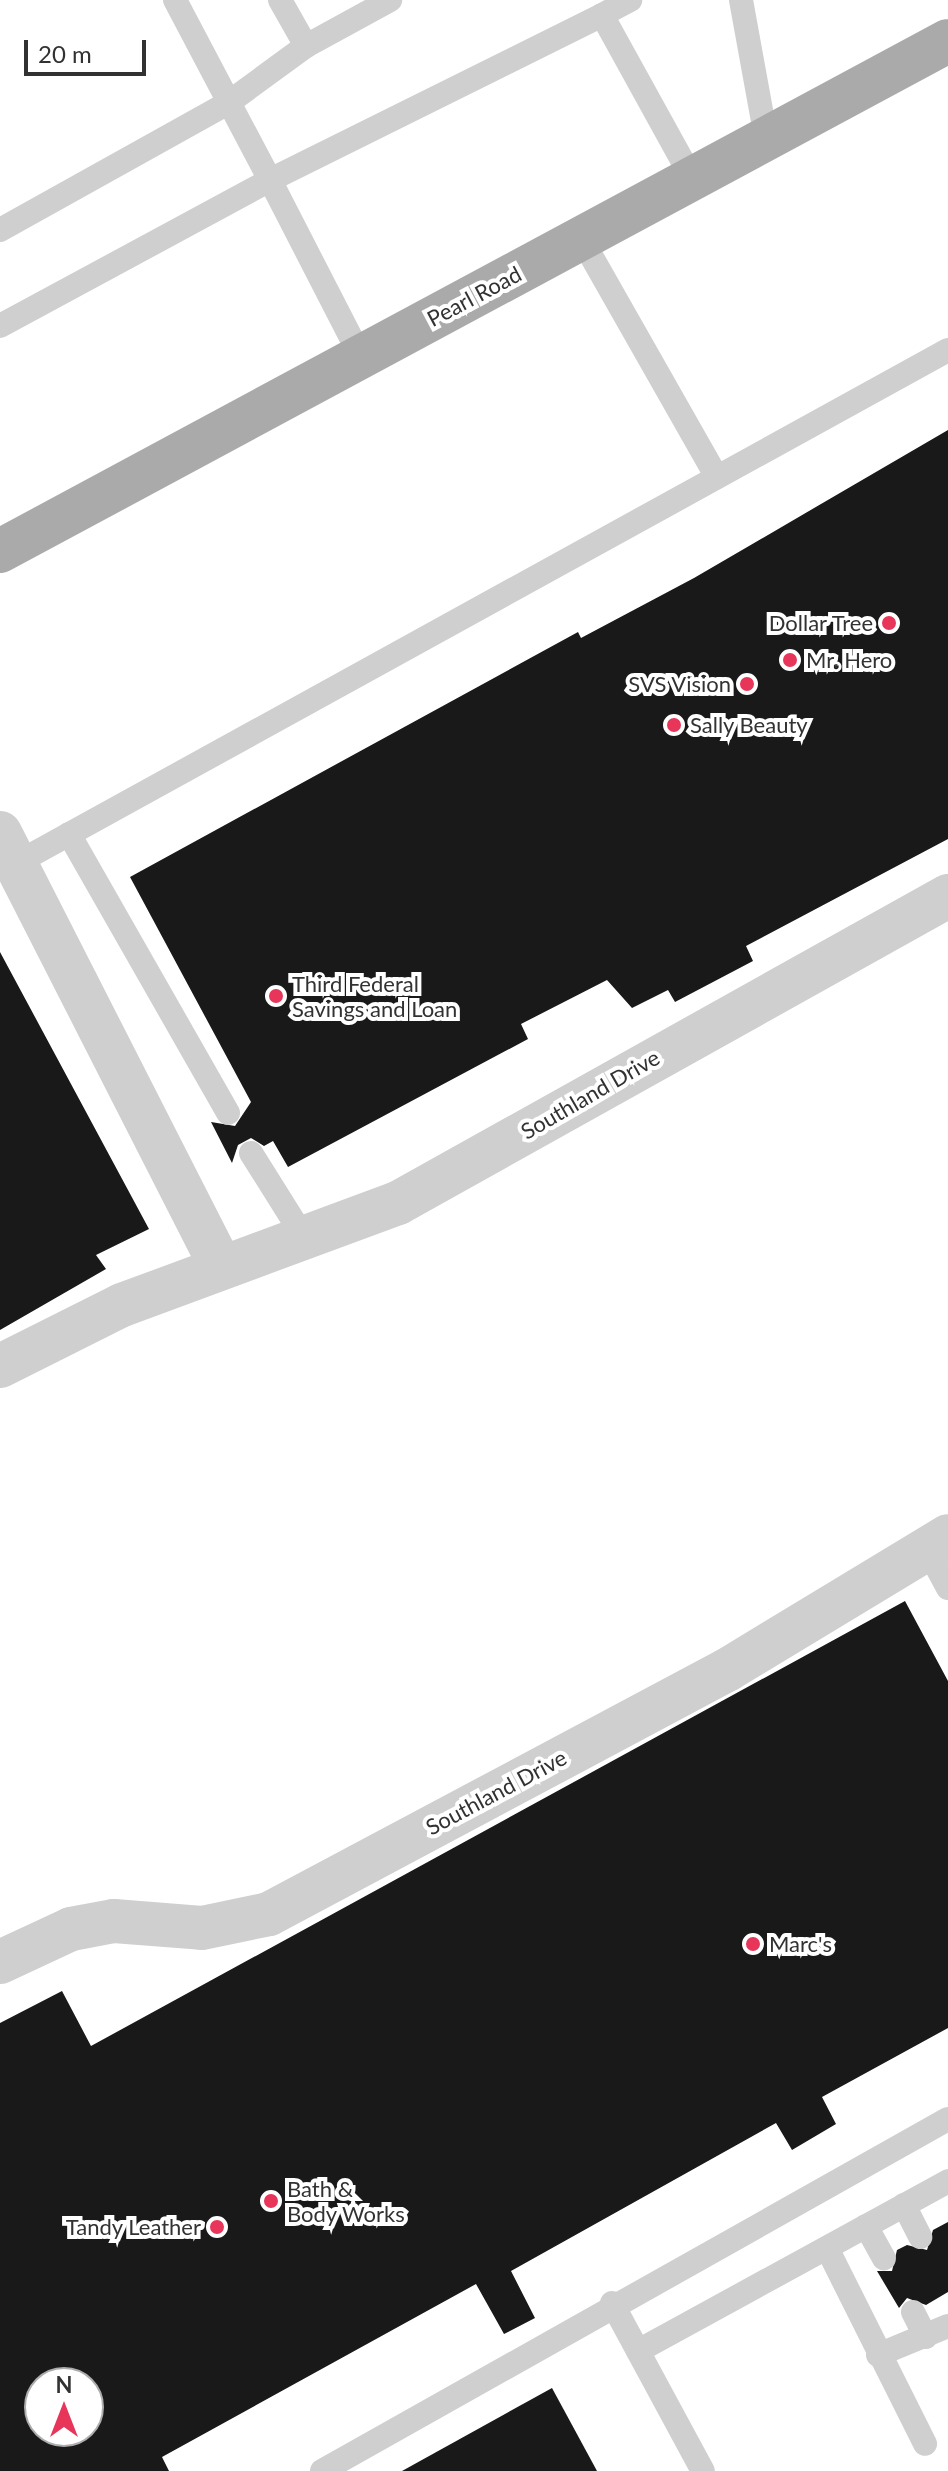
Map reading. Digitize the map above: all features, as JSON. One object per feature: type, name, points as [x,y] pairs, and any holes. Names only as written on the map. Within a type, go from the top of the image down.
[{"type":"main road","name":"Pearl Road","points":[[0,551],[948,41]]},
{"type":"street","points":[[8,848],[221,1267]]},
{"type":"street","name":"Southland Drive","points":[[0,1366],[122,1305],[398,1203],[948,896]]},
{"type":"street","name":"Southland Drive","points":[[5,1949],[71,1929],[114,1921],[202,1928],[269,1914],[941,1558]]},
{"type":"lane","points":[[175,0],[361,357]]},
{"type":"lane","points":[[280,0],[306,46]]},
{"type":"lane","points":[[0,230],[228,103],[306,46],[390,0]]},
{"type":"lane","points":[[0,326],[270,180],[630,0]]},
{"type":"lane","points":[[741,0],[766,138]]},
{"type":"lane","points":[[602,15],[692,178]]},
{"type":"lane","points":[[581,238],[717,477]]},
{"type":"lane","points":[[8,848],[69,834],[948,350]]},
{"type":"lane","points":[[69,834],[228,1113]]},
{"type":"lane","points":[[251,1153],[305,1239]]},
{"type":"lane","points":[[322,2471],[612,2303],[948,2119]]},
{"type":"lane","points":[[638,2351],[948,2182]]},
{"type":"lane","points":[[904,2205],[920,2237]]},
{"type":"lane","points":[[866,2226],[884,2258]]},
{"type":"lane","points":[[827,2248],[925,2444]]},
{"type":"lane","points":[[612,2303],[703,2471]]},
{"type":"lane","points":[[913,2312],[926,2337]]},
{"type":"lane","points":[[878,2355],[948,2326]]},
{"type":"building","points":[[948,430],[948,839],[746,946],[753,961],[675,1002],[668,990],[632,1008],[607,980],[521,1024],[528,1039],[288,1167],[273,1141],[264,1146],[251,1138],[238,1145],[232,1163],[211,1122],[235,1126],[251,1102],[130,877],[578,632],[581,638],[694,578]]},
{"type":"building","points":[[0,952],[149,1229],[96,1255],[106,1269],[0,1330]]},
{"type":"building","points":[[905,1601],[948,1681],[948,2028],[822,2097],[836,2124],[792,2150],[776,2123],[511,2271],[535,2318],[504,2334],[476,2284],[162,2457],[169,2471],[0,2471],[0,2023],[62,1991],[91,2046]]},
{"type":"building","points":[[948,2222],[948,2292],[926,2305],[907,2298],[899,2308],[877,2271],[892,2271],[897,2250],[907,2245],[927,2250],[933,2230]]},
{"type":"building","points":[[552,2388],[597,2471],[402,2471]]},
{"type":"place","name":"Dollar Tree","points":[[889,623]]},
{"type":"place","name":"Mr. Hero","points":[[790,660]]},
{"type":"place","name":"SVS Vision","points":[[747,684]]},
{"type":"place","name":"Sally Beauty","points":[[674,725]]},
{"type":"place","name":"Third Federal Savings and Loan","points":[[276,996]]},
{"type":"place","name":"Marc's","points":[[753,1944]]},
{"type":"place","name":"Bath & Body Works","points":[[271,2201]]},
{"type":"place","name":"Tandy Leather","points":[[217,2227]]}]
